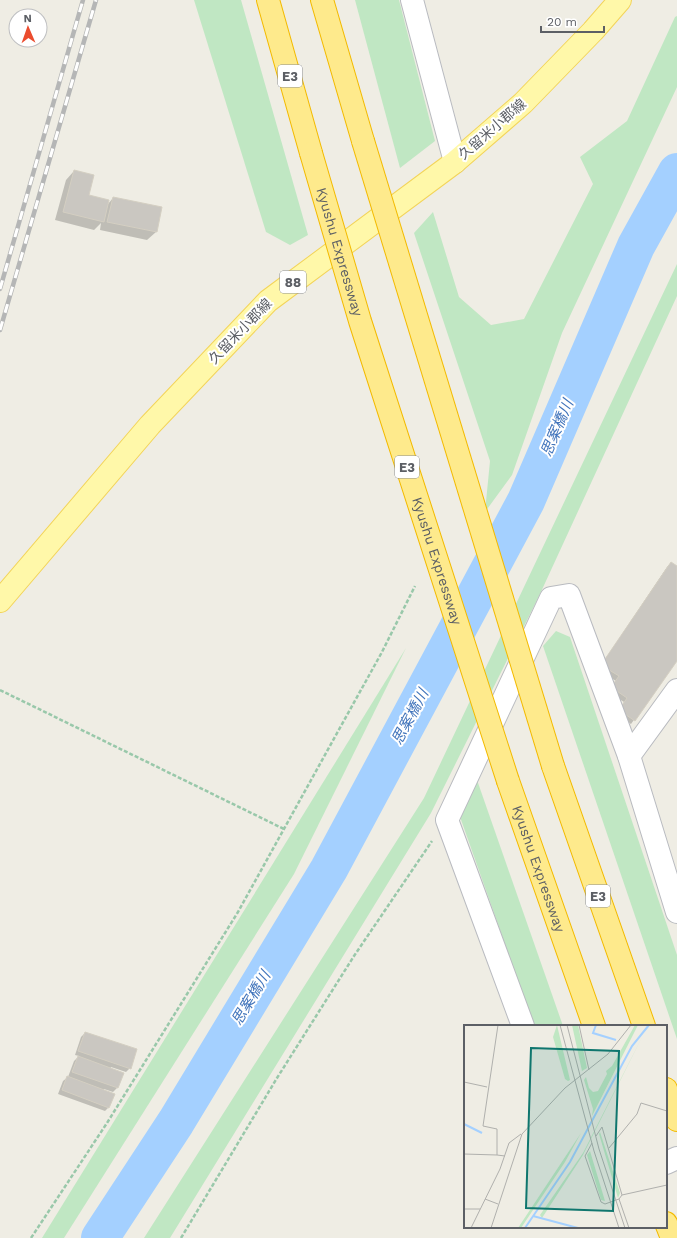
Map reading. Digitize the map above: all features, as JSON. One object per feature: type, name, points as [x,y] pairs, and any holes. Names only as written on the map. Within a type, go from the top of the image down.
[{"type":"highway","name":"Kyushu Expressway","points":[[268,0],[360,321],[508,780],[594,1025]]},
{"type":"highway","name":"E3","points":[[322,0],[363,141],[553,766],[644,1025]]},
{"type":"highway","points":[[667,1092],[676,1116]]},
{"type":"highway","points":[[667,1226],[672,1238]]},
{"type":"main road","name":"久留米小郡線","points":[[0,601],[150,425],[268,301],[455,162],[523,103],[593,31],[620,0]]},
{"type":"street","points":[[412,0],[455,162]]},
{"type":"street","points":[[523,1025],[447,820],[552,598],[569,595],[629,756],[677,912]]},
{"type":"street","points":[[629,756],[677,690]]},
{"type":"street","points":[[667,1163],[677,1158]]},
{"type":"path","points":[[31,1238],[107,1123],[238,912],[382,652],[415,586]]},
{"type":"path","points":[[0,690],[284,829]]},
{"type":"path","points":[[181,1238],[277,1078],[346,968],[447,820]]},
{"type":"green space","points":[[194,0],[241,0],[308,235],[290,245],[266,232]]},
{"type":"green space","points":[[355,0],[399,0],[435,141],[400,168]]},
{"type":"green space","points":[[677,16],[677,87],[562,333],[512,475],[485,512],[490,461],[414,233],[433,212],[459,297],[491,325],[524,319],[593,184],[580,157],[627,121],[675,17]]},
{"type":"green space","points":[[677,264],[677,296],[540,594],[431,813],[170,1238],[144,1238],[424,798]]},
{"type":"green space","points":[[556,631],[570,637],[677,955],[677,1039],[543,646]]},
{"type":"green space","points":[[406,648],[294,874],[64,1238],[42,1238]]},
{"type":"green space","points":[[477,780],[563,1025],[534,1025],[459,814]]},
{"type":"building","points":[[74,170],[94,175],[89,195],[109,200],[104,222],[63,212]]},
{"type":"building","points":[[113,197],[162,207],[157,232],[107,222]]},
{"type":"building","points":[[671,562],[677,566],[677,661],[635,721],[619,710],[627,698],[611,687],[619,676],[601,665]]},
{"type":"building","points":[[85,1032],[137,1049],[131,1069],[78,1051]]},
{"type":"building","points":[[78,1056],[124,1073],[118,1088],[72,1072]]},
{"type":"building","points":[[67,1076],[115,1094],[109,1108],[62,1090]]},
{"type":"waterway","name":"思案橋川","points":[[100,1238],[176,1122],[329,869],[526,501],[636,246],[677,172]]},
{"type":"railway","points":[[0,289],[83,0]]},
{"type":"railway","points":[[0,330],[96,0]]}]
